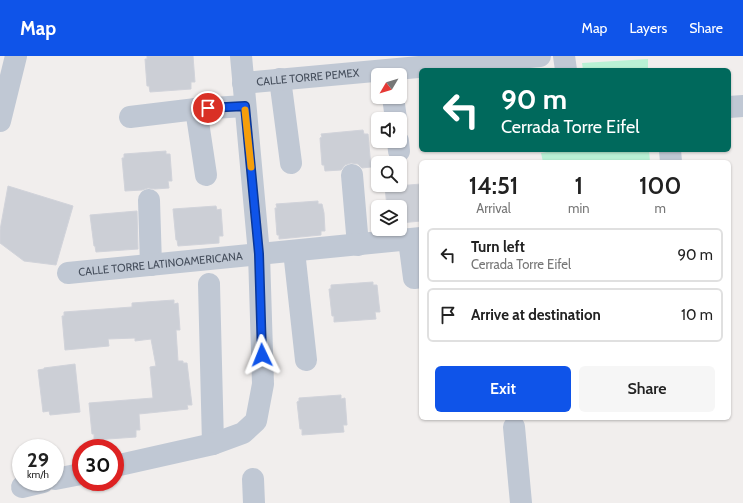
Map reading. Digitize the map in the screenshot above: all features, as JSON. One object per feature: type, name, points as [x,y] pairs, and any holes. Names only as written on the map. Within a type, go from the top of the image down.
[{"type":"street","points":[[0,121],[16,56]]},
{"type":"street","points":[[124,464],[213,444],[243,433],[256,420],[264,384],[259,254],[241,56]]},
{"type":"street","name":"CALLE TORRE PEMEX","points":[[428,68],[540,56]]},
{"type":"street","points":[[564,56],[566,68]]},
{"type":"street","name":"CALLE TORRE PEMEX","points":[[243,83],[280,79],[342,65],[371,69]]},
{"type":"street","name":"CALLE TORRE PEMEX","points":[[407,70],[419,69]]},
{"type":"street","points":[[280,79],[291,163]]},
{"type":"street","points":[[130,117],[196,109],[245,106]]},
{"type":"street","points":[[731,107],[743,106]]},
{"type":"street","points":[[196,109],[206,175]]},
{"type":"street","points":[[352,175],[358,245]]},
{"type":"street","points":[[149,200],[151,265]]},
{"type":"street","points":[[415,239],[414,278],[419,277]]},
{"type":"street","name":"CALLE TORRE LATINOAMERICANA","points":[[68,273],[415,239]]},
{"type":"street","points":[[294,251],[306,360]]},
{"type":"street","points":[[209,284],[213,444]]},
{"type":"street","points":[[514,427],[520,503]]},
{"type":"street","points":[[253,479],[254,503]]},
{"type":"green space","points":[[648,59],[648,68],[583,68],[582,63]]},
{"type":"green space","points":[[649,152],[650,160],[543,160],[541,153]]},
{"type":"building","points":[[147,56],[193,56],[195,82],[191,82],[191,89],[150,92],[149,86],[147,86],[145,59],[147,59]]},
{"type":"building","points":[[363,130],[364,134],[368,134],[371,167],[362,168],[358,164],[351,163],[345,165],[341,170],[325,171],[324,165],[322,165],[321,134]]},
{"type":"building","points":[[166,151],[166,154],[170,154],[172,181],[168,181],[169,188],[148,188],[142,190],[125,191],[122,158],[124,158],[124,154]]},
{"type":"building","points":[[419,184],[419,221],[407,222],[407,200],[386,200],[386,192],[407,192],[407,185]]},
{"type":"building","points":[[8,186],[73,206],[56,265],[24,261],[0,243],[0,230]]},
{"type":"building","points":[[318,201],[318,204],[322,204],[324,213],[325,231],[321,231],[321,235],[279,239],[279,235],[277,235],[276,204]]},
{"type":"building","points":[[216,206],[217,210],[221,209],[223,236],[219,236],[219,243],[178,246],[173,209]]},
{"type":"building","points":[[137,211],[138,249],[96,252],[90,215]]},
{"type":"building","points":[[373,282],[373,285],[377,285],[380,312],[375,312],[376,319],[334,322],[329,289],[331,289],[331,285]]},
{"type":"building","points":[[174,300],[174,304],[178,303],[180,330],[176,330],[178,361],[187,363],[192,405],[187,405],[188,409],[139,414],[140,430],[136,430],[136,437],[94,439],[94,434],[92,434],[89,403],[153,398],[150,367],[156,366],[151,339],[135,341],[135,338],[108,339],[109,346],[65,350],[62,316],[64,316],[64,312],[132,307],[132,303]]},
{"type":"building","points":[[75,364],[80,412],[50,415],[49,411],[43,412],[38,370]]},
{"type":"building","points":[[341,395],[341,399],[345,398],[347,425],[343,425],[344,432],[302,435],[297,402],[299,401],[299,398]]},
{"type":"slow traffic","points":[[245,110],[251,167]]},
{"type":"route","points":[[208,108],[245,106],[259,254],[262,355]]}]
